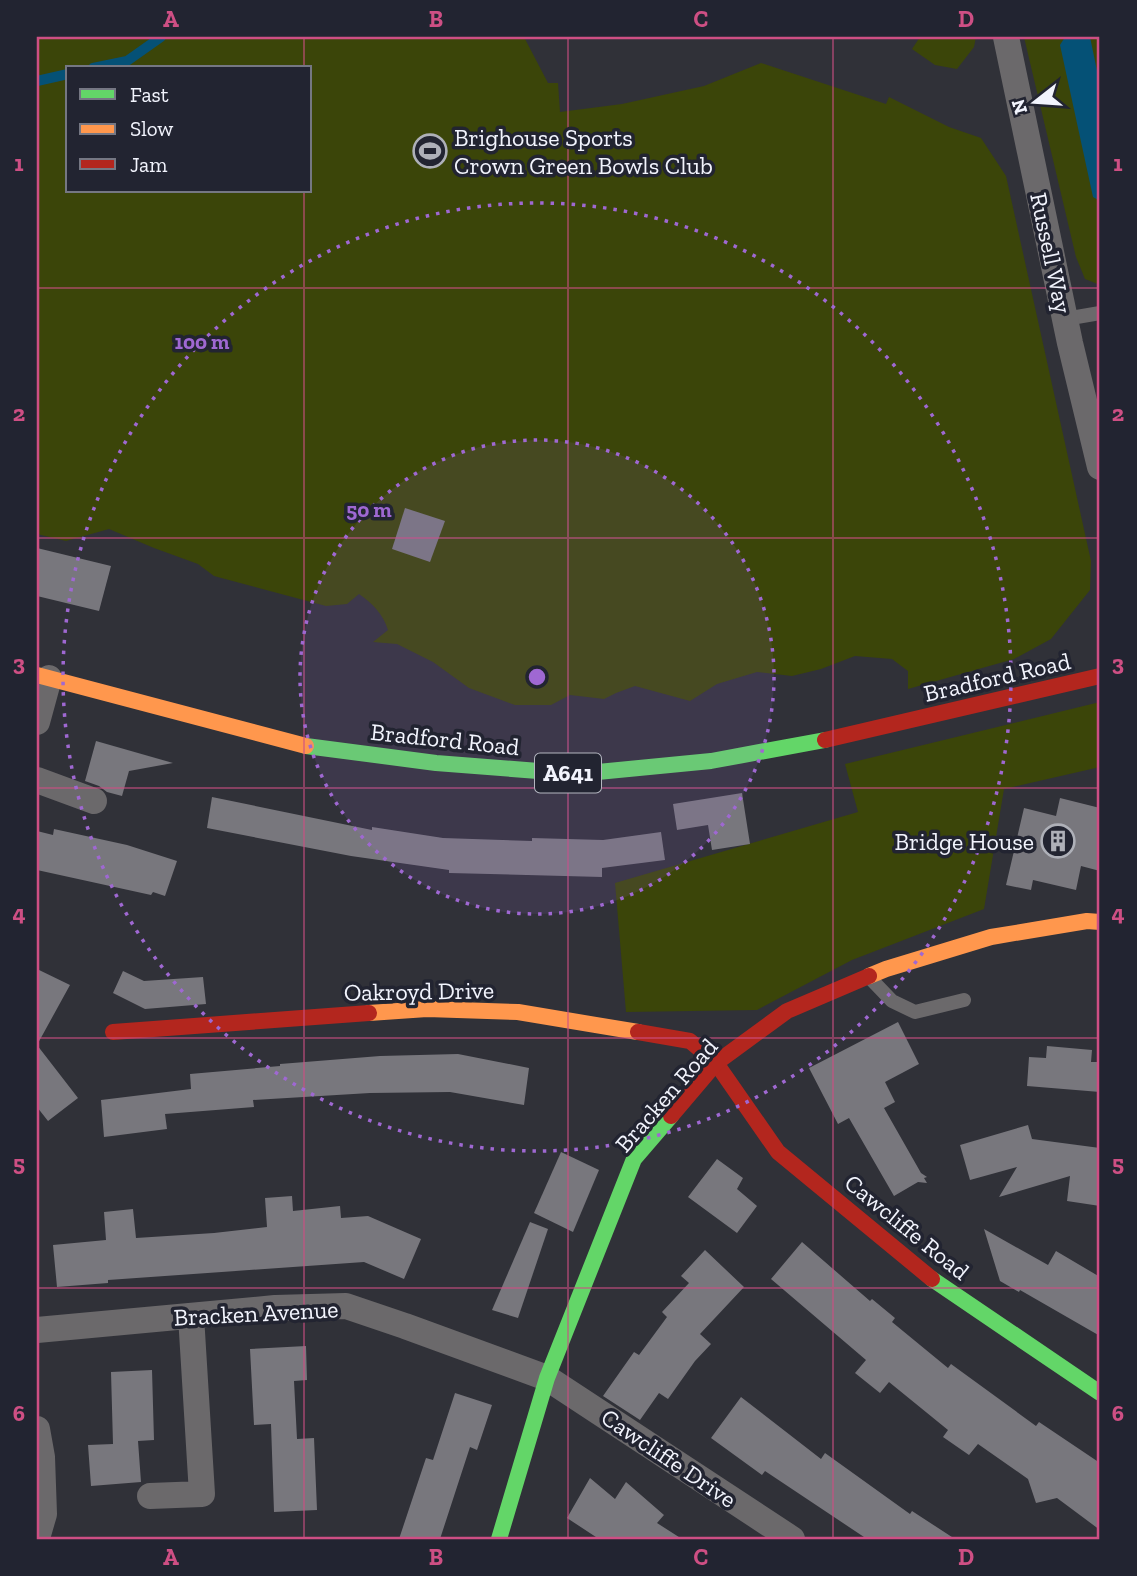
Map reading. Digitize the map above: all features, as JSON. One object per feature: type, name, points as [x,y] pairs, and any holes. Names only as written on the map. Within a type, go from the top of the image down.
[{"type":"street","name":"Russell Way","points":[[1006,37],[1065,319],[1100,467]]},
{"type":"street","name":"Bradford Road","points":[[43,677],[302,745],[436,763],[577,774],[711,761],[822,741],[1100,676]]},
{"type":"street","points":[[37,722],[43,677]]},
{"type":"street","points":[[37,780],[94,801]]},
{"type":"street","name":"Bracken Road","points":[[499,1539],[547,1378],[634,1159],[716,1063],[787,1011],[886,970],[991,937],[1087,921],[1100,922]]},
{"type":"street","name":"Oakroyd Drive","points":[[113,1032],[428,1009],[518,1012],[690,1041],[716,1063]]},
{"type":"street","name":"Cawcliffe Road","points":[[716,1063],[778,1152],[940,1285],[1100,1393]]},
{"type":"street","name":"Bracken Avenue","points":[[37,1330],[275,1308],[346,1306],[547,1378]]},
{"type":"street","points":[[150,1496],[202,1494],[191,1317]]},
{"type":"street","name":"Cawcliffe Drive","points":[[547,1378],[792,1539]]},
{"type":"street","points":[[37,1429],[42,1457],[44,1514],[37,1538]]},
{"type":"lane","points":[[1065,319],[1100,313]]},
{"type":"lane","points":[[869,977],[892,1001],[915,1013],[964,1000]]},
{"type":"green space","points":[[37,37],[524,37],[548,83],[558,83],[560,112],[622,104],[704,86],[761,63],[886,104],[889,97],[949,127],[981,138],[1006,176],[1091,561],[1090,590],[1051,639],[1014,659],[908,689],[908,671],[892,659],[855,656],[821,669],[792,676],[757,672],[717,684],[690,701],[635,686],[604,699],[570,695],[551,705],[515,705],[469,688],[433,662],[397,644],[373,642],[388,630],[377,610],[359,594],[347,604],[326,606],[214,576],[198,564],[109,529],[66,541],[37,534]]},
{"type":"green space","points":[[920,37],[976,37],[974,47],[957,69],[935,65],[912,49]]},
{"type":"green space","points":[[1024,37],[1100,37],[1100,285],[1085,279],[1076,257]]},
{"type":"green space","points":[[1100,702],[1100,767],[1004,789],[984,909],[852,960],[757,1010],[626,1012],[615,883],[858,812],[845,764]]},
{"type":"water","points":[[1065,37],[1090,37],[1100,85],[1100,201],[1093,197],[1060,45]]},
{"type":"building","points":[[405,508],[445,521],[430,562],[392,549]]},
{"type":"building","points":[[37,548],[111,566],[99,611],[37,596]]},
{"type":"building","points":[[96,741],[173,763],[129,771],[122,796],[107,792],[85,781]]},
{"type":"building","points":[[742,793],[750,844],[712,850],[708,825],[677,830],[673,804]]},
{"type":"building","points":[[212,797],[372,830],[372,827],[443,838],[603,840],[661,832],[665,860],[602,868],[602,877],[449,873],[449,870],[351,856],[207,828]]},
{"type":"building","name":"Bridge House","points":[[1060,798],[1100,808],[1100,871],[1081,866],[1076,890],[1033,880],[1031,890],[1006,885],[1024,808],[1056,816]]},
{"type":"building","points":[[54,829],[127,845],[177,861],[165,896],[37,870],[37,831],[53,835]]},
{"type":"building","points":[[37,969],[70,985],[37,1045]]},
{"type":"building","points":[[123,971],[144,981],[203,977],[206,1004],[145,1009],[113,993]]},
{"type":"building","points":[[898,1022],[919,1064],[885,1082],[895,1102],[884,1108],[921,1173],[927,1177],[924,1178],[927,1183],[918,1182],[894,1196],[849,1118],[838,1124],[809,1068]]},
{"type":"building","points":[[37,1045],[78,1098],[48,1121],[37,1107]]},
{"type":"building","points":[[1047,1046],[1092,1050],[1091,1062],[1100,1062],[1100,1092],[1027,1086],[1029,1057],[1046,1058]]},
{"type":"building","points":[[458,1054],[529,1068],[524,1105],[450,1092],[370,1093],[253,1100],[254,1107],[165,1114],[167,1129],[104,1137],[101,1100],[191,1089],[190,1074],[380,1056]]},
{"type":"building","points":[[1028,1125],[1032,1139],[1100,1148],[1100,1206],[1067,1201],[1070,1176],[999,1197],[1017,1167],[970,1180],[960,1145]]},
{"type":"building","points":[[561,1152],[599,1170],[573,1232],[534,1213]]},
{"type":"building","points":[[717,1159],[743,1178],[737,1189],[757,1206],[737,1233],[688,1197]]},
{"type":"building","points":[[292,1196],[293,1211],[340,1206],[341,1218],[368,1216],[421,1239],[404,1279],[364,1262],[108,1280],[108,1283],[57,1287],[53,1245],[106,1240],[104,1212],[133,1209],[136,1238],[214,1233],[267,1227],[265,1198]]},
{"type":"building","points":[[530,1222],[548,1229],[518,1318],[492,1310]]},
{"type":"building","points":[[984,1229],[1048,1265],[1056,1251],[1100,1277],[1100,1336],[1000,1281]]},
{"type":"building","points":[[802,1242],[870,1301],[872,1299],[895,1318],[892,1322],[948,1368],[951,1364],[1036,1426],[1039,1422],[1100,1463],[1100,1530],[1057,1498],[1036,1503],[1028,1479],[978,1444],[969,1455],[943,1437],[948,1430],[889,1382],[880,1393],[855,1373],[866,1360],[771,1279]]},
{"type":"building","points":[[705,1250],[744,1287],[700,1334],[711,1344],[695,1361],[668,1399],[659,1393],[640,1420],[603,1396],[634,1352],[639,1355],[667,1317],[662,1312],[689,1283],[681,1276]]},
{"type":"building","points":[[306,1346],[307,1380],[294,1381],[297,1439],[314,1438],[317,1510],[274,1512],[271,1424],[254,1425],[250,1349]]},
{"type":"building","points":[[152,1370],[154,1440],[138,1441],[141,1482],[91,1486],[88,1445],[113,1444],[111,1372]]},
{"type":"building","points":[[455,1393],[492,1405],[477,1450],[470,1447],[440,1539],[399,1539],[426,1458],[433,1460]]},
{"type":"building","points":[[741,1397],[821,1459],[825,1453],[910,1514],[912,1511],[955,1539],[867,1539],[765,1471],[762,1475],[711,1438]]},
{"type":"building","points":[[590,1478],[615,1499],[626,1482],[664,1515],[657,1523],[682,1539],[599,1539],[567,1518]]},
{"type":"waterway","points":[[103,66],[127,61],[161,37]]},
{"type":"waterway","points":[[37,81],[66,74]]},
{"type":"traffic: fast","points":[[306,746],[436,763],[577,774],[711,761],[825,740]]},
{"type":"traffic: fast","points":[[499,1539],[547,1378],[634,1159],[671,1116]]},
{"type":"traffic: fast","points":[[932,1279],[1100,1393]]},
{"type":"traffic: slow","points":[[37,675],[306,746]]},
{"type":"traffic: slow","points":[[869,976],[991,937],[1087,921],[1100,922]]},
{"type":"traffic: slow","points":[[369,1013],[427,1009],[518,1012],[638,1032]]},
{"type":"traffic: jam","points":[[825,740],[1100,676]]},
{"type":"traffic: jam","points":[[671,1116],[716,1063],[787,1011],[869,976]]},
{"type":"traffic: jam","points":[[113,1032],[369,1013]]},
{"type":"traffic: jam","points":[[638,1032],[690,1041],[716,1063],[778,1152],[932,1279]]},
{"type":"place","name":"Brighouse Sports Crown Green Bowls Club","points":[[430,151]]},
{"type":"place","name":"Bridge House","points":[[1058,841]]}]
